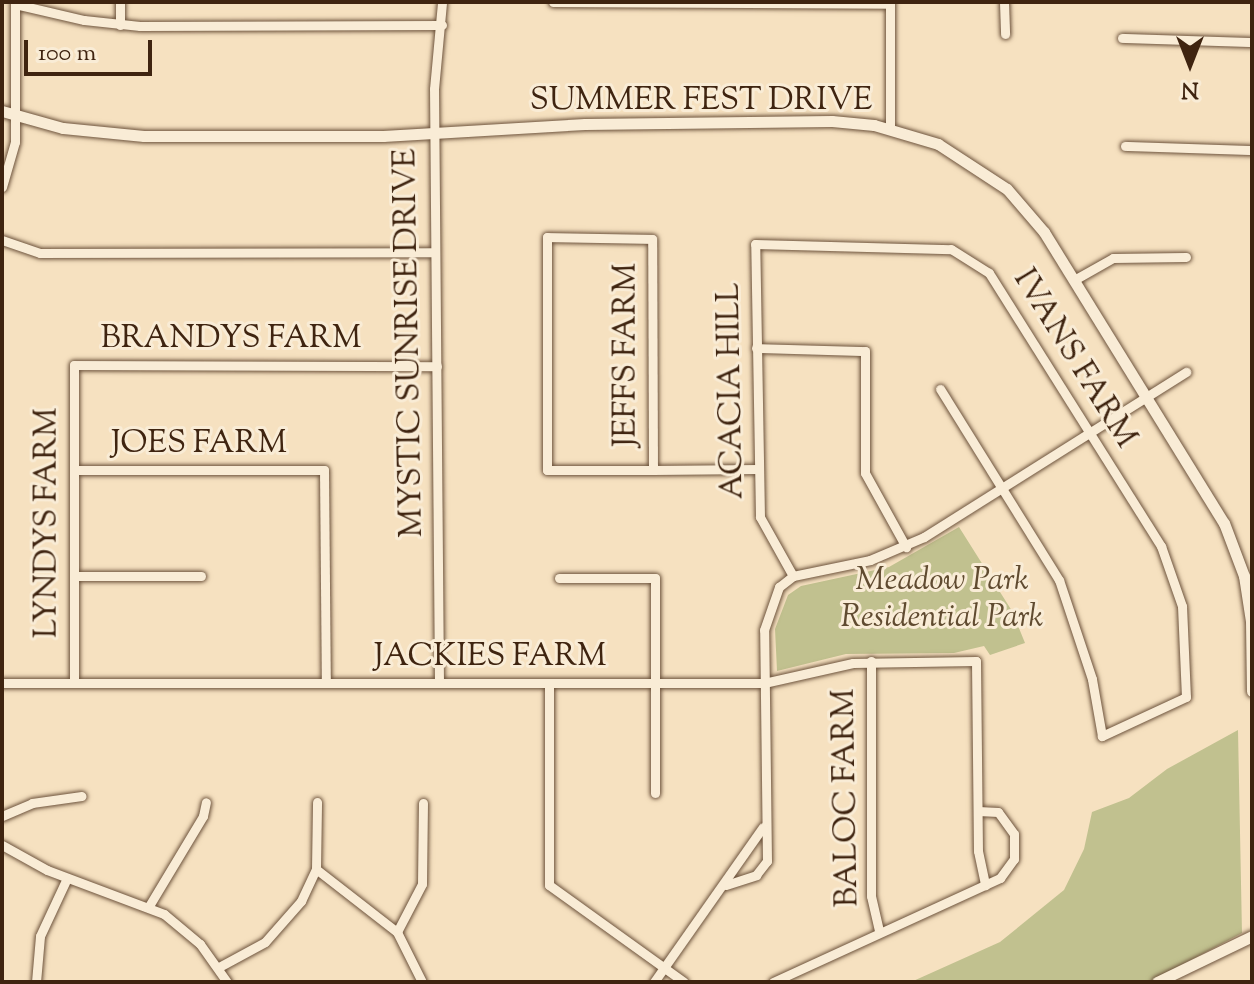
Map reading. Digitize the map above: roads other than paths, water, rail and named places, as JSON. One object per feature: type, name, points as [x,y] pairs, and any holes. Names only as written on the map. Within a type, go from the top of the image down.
[{"type":"street","points":[[120,2],[120,25]]},
{"type":"street","name":"MYSTIC SUNRISE DRIVE","points":[[439,683],[434,134],[442,2]]},
{"type":"street","points":[[1004,2],[1005,34]]},
{"type":"street","points":[[2,187],[13,155],[15,3],[120,25],[442,25]]},
{"type":"street","points":[[553,4],[890,3],[890,128]]},
{"type":"street","points":[[1122,38],[1252,42]]},
{"type":"street","name":"SUMMER FEST DRIVE","points":[[2,111],[63,128],[144,136],[434,134],[677,123],[848,122],[890,128],[938,144],[1007,189],[1044,232],[1148,397],[1235,546],[1246,591],[1252,691]]},
{"type":"street","points":[[1125,146],[1252,150]]},
{"type":"street","name":"JEFFS FARM","points":[[547,237],[652,239],[653,470],[547,470],[547,237]]},
{"type":"street","points":[[2,240],[40,253],[435,252]]},
{"type":"street","name":"ACACIA HILL","points":[[755,244],[760,517],[793,576]]},
{"type":"street","name":"IVANS FARM","points":[[755,244],[926,247],[973,258],[1003,292],[1161,546],[1174,577],[1185,632],[1186,697],[1102,736],[1092,679],[1059,580],[1003,488]]},
{"type":"street","points":[[1074,280],[1113,258],[1186,257]]},
{"type":"street","points":[[756,348],[865,351],[865,473],[906,547]]},
{"type":"street","name":"BRANDYS FARM","points":[[74,365],[437,366]]},
{"type":"street","name":"LYNDYS FARM","points":[[74,365],[74,682]]},
{"type":"street","points":[[726,885],[763,869],[766,615],[779,587],[793,576],[870,560],[906,547],[1186,372]]},
{"type":"street","points":[[940,389],[1003,488]]},
{"type":"street","points":[[653,470],[758,469]]},
{"type":"street","name":"JOES FARM","points":[[74,470],[324,470],[326,683]]},
{"type":"street","points":[[74,576],[201,576]]},
{"type":"street","points":[[559,578],[655,578],[655,793]]},
{"type":"street","name":"JACKIES FARM","points":[[2,683],[764,683],[871,661],[976,661],[978,811]]},
{"type":"street","name":"BALOC FARM","points":[[871,661],[871,896],[879,932]]},
{"type":"street","points":[[549,683],[549,885],[684,982]]},
{"type":"street","points":[[2,816],[32,803],[82,796]]},
{"type":"street","points":[[149,906],[203,816],[206,802]]},
{"type":"street","points":[[219,967],[282,928],[316,869],[317,802]]},
{"type":"street","points":[[397,932],[422,884],[423,803]]},
{"type":"street","points":[[773,982],[879,932],[985,885],[1000,878],[1014,859],[1014,834],[998,812],[978,811],[985,885]]},
{"type":"street","points":[[654,982],[726,885],[763,827]]},
{"type":"street","points":[[2,845],[67,878],[149,906],[190,934],[219,967],[227,982]]},
{"type":"street","points":[[316,869],[397,932],[422,982]]},
{"type":"street","points":[[36,982],[40,936],[67,878]]},
{"type":"street","points":[[1157,982],[1252,936]]},
{"type":"park label","name":"Meadow Park Residential Park","points":[[942,600]]}]
